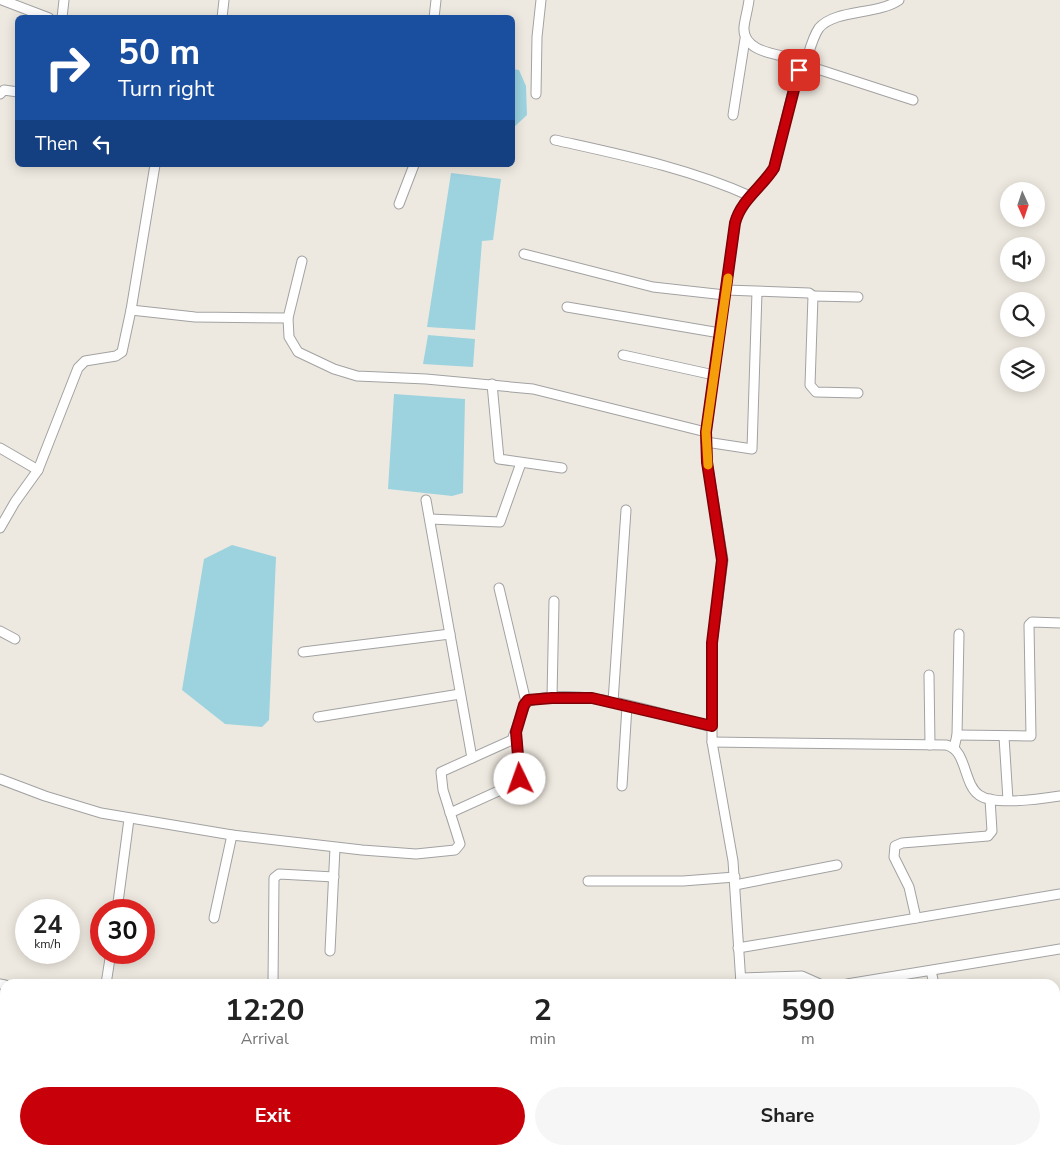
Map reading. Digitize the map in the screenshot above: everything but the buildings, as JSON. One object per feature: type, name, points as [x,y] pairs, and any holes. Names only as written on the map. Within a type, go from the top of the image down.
[{"type":"street","points":[[2,0],[41,15]]},
{"type":"street","points":[[62,15],[64,0]]},
{"type":"street","points":[[222,15],[224,0]]},
{"type":"street","points":[[434,15],[436,0]]},
{"type":"street","points":[[536,94],[537,37],[541,0]]},
{"type":"street","points":[[733,115],[745,38],[744,25],[749,0]]},
{"type":"street","points":[[741,979],[735,881],[712,742],[712,643],[722,560],[706,437],[735,223],[738,213],[750,196],[766,180],[778,154],[799,70],[823,24],[843,16],[889,7],[899,0]]},
{"type":"street","points":[[745,38],[753,46],[913,100]]},
{"type":"street","points":[[0,94],[4,90],[15,92]]},
{"type":"street","points":[[555,140],[666,165],[722,184],[750,196]]},
{"type":"street","points":[[0,528],[15,502],[38,470],[78,368],[85,361],[120,355],[131,310],[155,167]]},
{"type":"street","points":[[399,204],[413,167]]},
{"type":"street","points":[[524,254],[646,285],[725,292],[809,293],[813,296],[858,296]]},
{"type":"street","points":[[302,262],[288,318],[289,337],[298,352],[340,371],[358,376],[492,384],[544,391],[752,449],[757,292]]},
{"type":"street","points":[[813,296],[810,385],[812,390],[816,392],[858,393]]},
{"type":"street","points":[[567,307],[720,333]]},
{"type":"street","points":[[131,310],[195,317],[288,318]]},
{"type":"street","points":[[623,355],[714,375]]},
{"type":"street","points":[[492,384],[499,459],[562,468]]},
{"type":"street","points":[[0,448],[38,470]]},
{"type":"street","points":[[430,519],[500,522],[521,463]]},
{"type":"street","points":[[426,500],[472,758]]},
{"type":"street","points":[[613,702],[626,510]]},
{"type":"street","points":[[0,779],[78,807],[129,819],[335,848],[416,854],[455,850],[460,847],[461,841],[450,813],[441,772],[507,744],[512,740],[526,702],[499,588]]},
{"type":"street","points":[[552,698],[554,601]]},
{"type":"street","points":[[957,735],[1029,737],[1032,734],[1029,625],[1032,622],[1060,623]]},
{"type":"street","points":[[0,631],[14,639]]},
{"type":"street","points":[[303,652],[450,634]]},
{"type":"street","points":[[959,634],[957,735],[954,748],[971,785],[979,795],[990,799],[1008,800],[1060,796]]},
{"type":"street","points":[[929,675],[930,745]]},
{"type":"street","points":[[318,717],[460,694]]},
{"type":"street","points":[[526,702],[552,698],[592,698],[712,726]]},
{"type":"street","points":[[622,786],[627,706]]},
{"type":"street","points":[[450,813],[516,783],[520,779],[516,732]]},
{"type":"street","points":[[1004,737],[1008,800]]},
{"type":"street","points":[[712,742],[818,745],[930,745],[954,748]]},
{"type":"street","points":[[916,918],[910,888],[894,858],[895,846],[902,843],[988,836],[992,831],[990,799]]},
{"type":"street","points":[[118,899],[129,819]]},
{"type":"street","points":[[214,918],[232,835]]},
{"type":"street","points":[[330,951],[335,848]]},
{"type":"street","points":[[588,881],[735,881],[837,866]]},
{"type":"street","points":[[273,979],[274,878],[279,874],[334,877]]},
{"type":"street","points":[[738,948],[1060,894]]},
{"type":"street","points":[[879,979],[1060,949]]},
{"type":"street","points":[[107,979],[109,964]]},
{"type":"street","points":[[931,971],[933,979]]},
{"type":"street","points":[[765,979],[802,976],[809,979]]},
{"type":"water","points":[[515,69],[519,70],[526,86],[527,115],[515,126]]},
{"type":"water","points":[[451,173],[501,179],[493,240],[482,241],[475,330],[427,327]]},
{"type":"water","points":[[428,335],[475,339],[473,367],[423,364]]},
{"type":"water","points":[[394,394],[465,399],[463,493],[452,496],[388,489]]},
{"type":"water","points":[[232,545],[276,557],[269,720],[262,727],[225,724],[182,690],[204,559]]},
{"type":"slow traffic","points":[[708,465],[706,432],[728,278]]},
{"type":"route","points":[[520,779],[516,732],[524,705],[528,700],[572,697],[592,698],[712,726],[712,643],[722,572],[722,546],[707,462],[707,422],[735,223],[738,213],[750,196],[766,180],[774,168],[799,70]]}]
